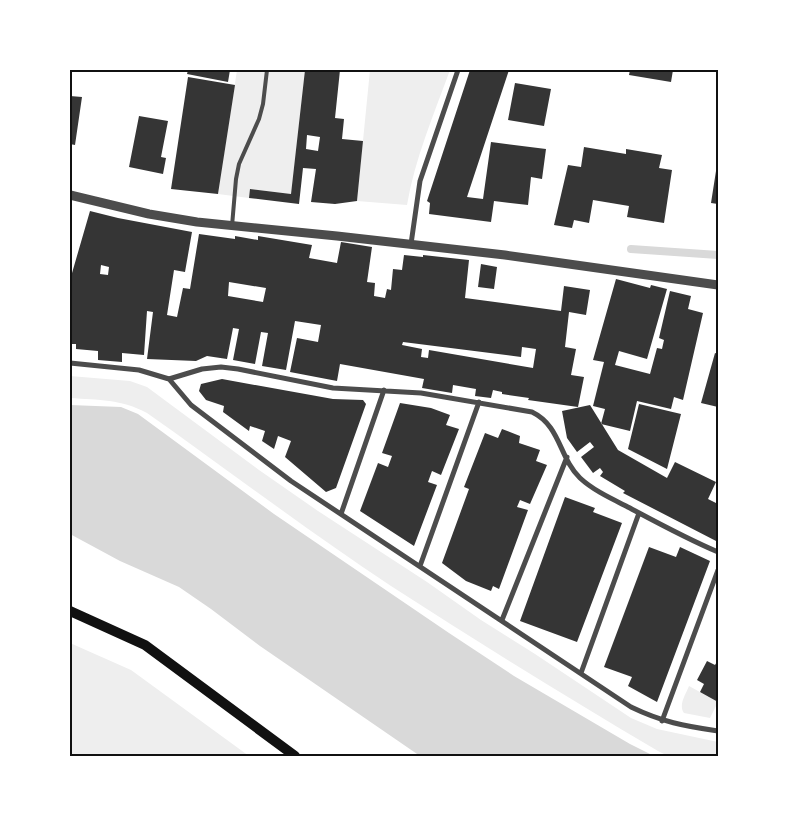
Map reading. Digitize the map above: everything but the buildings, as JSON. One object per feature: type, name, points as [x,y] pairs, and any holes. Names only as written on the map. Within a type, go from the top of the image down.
[{"type":"main road","points":[[70,611],[145,646],[296,756]]},
{"type":"street","points":[[412,244],[420,181],[458,70]]},
{"type":"street","points":[[70,195],[149,214],[232,226],[505,255],[718,285]]},
{"type":"street","points":[[70,363],[139,370],[169,379],[191,405],[291,481],[631,706],[662,721],[718,730]]},
{"type":"street","points":[[169,379],[202,369],[221,367],[333,388],[411,392],[532,412],[540,416],[552,428],[574,471],[587,484],[639,513],[718,552]]},
{"type":"street","points":[[341,514],[384,390]]},
{"type":"street","points":[[420,566],[479,402]]},
{"type":"street","points":[[502,620],[567,457]]},
{"type":"street","points":[[581,673],[639,513]]},
{"type":"street","points":[[662,721],[718,570]]},
{"type":"lane","points":[[232,226],[239,164],[259,119],[267,70]]},
{"type":"shaded area","points":[[237,70],[305,70],[291,194],[251,189],[249,198],[218,194]]},
{"type":"shaded area","points":[[370,70],[450,70],[420,153],[407,205],[357,201]]},
{"type":"shaded area","points":[[70,376],[130,381],[147,387],[318,511],[631,718],[657,729],[718,742],[718,756],[668,756],[658,751],[524,670],[391,586],[147,413],[119,403],[70,398]]},
{"type":"shaded area","points":[[70,405],[121,407],[138,414],[274,514],[449,633],[514,676],[654,756],[420,756],[260,646],[179,587],[120,561],[70,534]]},
{"type":"shaded area","points":[[70,643],[131,670],[249,756],[70,756]]},
{"type":"shaded area","points":[[689,686],[718,702],[710,718],[684,713],[682,710],[682,703]]},
{"type":"waterway","points":[[631,249],[718,255]]}]
